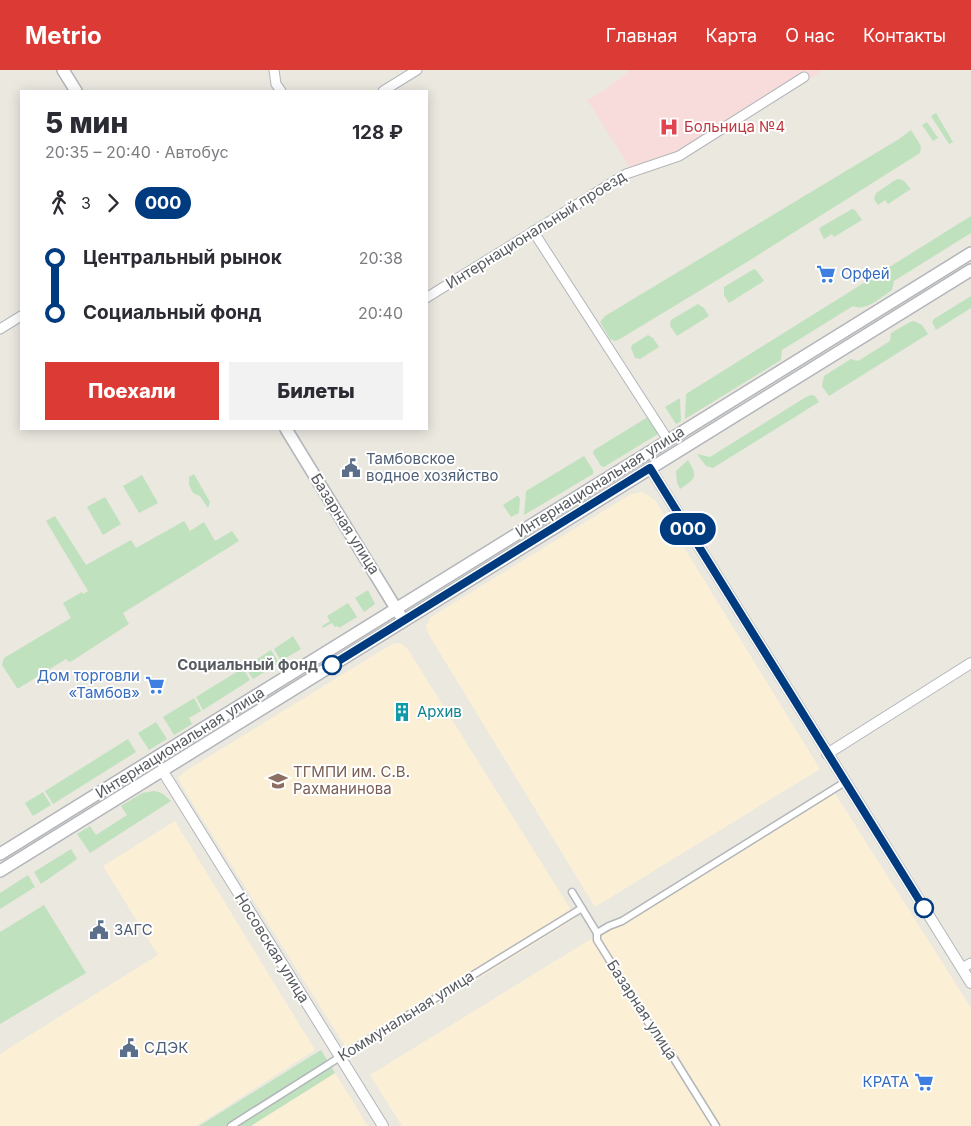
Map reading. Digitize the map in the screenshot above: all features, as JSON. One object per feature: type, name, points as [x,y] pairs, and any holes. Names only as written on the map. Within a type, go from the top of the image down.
[{"type":"main road","points":[[63,70],[75,90]]},
{"type":"main road","name":"Интернациональная улица","points":[[0,854],[324,655],[396,608],[971,252]]},
{"type":"main road","name":"Интернациональная улица","points":[[0,871],[971,270]]},
{"type":"main road","name":"Базарная улица","points":[[287,430],[404,620]]},
{"type":"main road","points":[[643,456],[650,468]]},
{"type":"main road","points":[[154,758],[162,770]]},
{"type":"street","points":[[274,70],[276,84],[280,90]]},
{"type":"street","points":[[385,90],[417,70]]},
{"type":"street","name":"Интернациональный проезд","points":[[428,297],[626,174],[679,156],[804,76]]},
{"type":"street","points":[[533,231],[668,440]]},
{"type":"street","points":[[0,329],[20,317]]},
{"type":"street","points":[[650,468],[827,754],[967,965],[971,983]]},
{"type":"street","points":[[827,754],[971,663]]},
{"type":"street","name":"Носовская улица","points":[[162,770],[383,1126]]},
{"type":"street","points":[[597,933],[622,921],[845,782]]},
{"type":"street","name":"Базарная улица","points":[[572,892],[597,933],[597,940],[659,1040],[668,1049],[716,1126]]},
{"type":"street","name":"Коммунальная улица","points":[[231,1126],[582,908]]},
{"type":"shaded area","name":"Больница №4","points":[[630,70],[823,70],[693,154],[635,175],[587,100],[603,91]]},
{"type":"shaded area","points":[[642,492],[655,500],[820,769],[595,907],[429,635],[426,626],[431,617],[631,494]]},
{"type":"shaded area","points":[[400,643],[407,648],[576,918],[352,1057],[178,778],[184,772],[392,644]]},
{"type":"shaded area","points":[[833,790],[971,1008],[971,1126],[402,1126],[370,1075]]},
{"type":"shaded area","points":[[175,821],[315,1050],[196,1126],[0,1126],[0,1054],[158,955],[103,866]]},
{"type":"shaded area","points":[[335,1073],[368,1126],[251,1126]]},
{"type":"green space","points":[[936,113],[953,142],[949,144],[931,116]]},
{"type":"green space","points":[[927,122],[938,138],[933,141],[922,125]]},
{"type":"green space","points":[[911,130],[921,146],[920,153],[620,339],[615,341],[610,339],[600,322],[605,316]]},
{"type":"green space","points":[[897,179],[903,180],[911,189],[888,204],[885,200],[878,205],[874,199],[876,193]]},
{"type":"green space","points":[[852,209],[855,210],[862,220],[834,237],[832,234],[824,239],[819,229]]},
{"type":"green space","points":[[971,216],[971,233],[894,281],[892,290],[878,300],[863,307],[853,306],[782,350],[781,360],[685,419],[686,394]]},
{"type":"green space","points":[[754,269],[764,281],[729,303],[724,295],[724,287]]},
{"type":"green space","points":[[971,296],[971,308],[936,330],[932,322],[934,319]]},
{"type":"green space","points":[[698,304],[704,308],[709,316],[677,336],[670,326],[671,320]]},
{"type":"green space","points":[[914,321],[922,325],[928,334],[829,396],[822,386],[824,376],[851,359],[858,361],[890,341],[891,333]]},
{"type":"green space","points":[[648,335],[653,338],[659,347],[640,359],[635,358],[631,348],[632,345]]},
{"type":"green space","points":[[811,395],[815,396],[819,402],[713,468],[706,466],[697,454],[710,457]]},
{"type":"green space","points":[[680,398],[681,421],[676,424],[665,407]]},
{"type":"green space","points":[[648,417],[658,434],[604,467],[601,466],[593,453],[594,450]]},
{"type":"green space","points":[[584,456],[593,470],[593,474],[524,515],[526,491]]},
{"type":"green space","points":[[688,460],[694,477],[680,489],[677,483],[676,471]]},
{"type":"green space","points":[[194,474],[210,502],[208,508],[200,496],[193,493],[189,485],[189,477]]},
{"type":"green space","points":[[142,475],[158,503],[139,513],[123,486]]},
{"type":"green space","points":[[517,496],[520,499],[519,513],[511,517],[503,505]]},
{"type":"green space","points":[[105,497],[121,524],[103,535],[87,507]]},
{"type":"green space","points":[[55,516],[86,565],[131,540],[136,548],[184,521],[190,531],[204,522],[215,541],[232,531],[239,541],[123,613],[129,624],[72,661],[69,662],[66,659],[17,688],[2,665],[4,658],[71,618],[63,603],[82,592],[83,594],[88,591],[46,521]]},
{"type":"green space","points":[[368,590],[375,604],[364,612],[355,598]]},
{"type":"green space","points":[[348,603],[357,617],[339,628],[338,626],[335,627],[332,623],[323,628],[322,626],[330,621],[327,616]]},
{"type":"green space","points":[[293,636],[301,649],[281,661],[274,649]]},
{"type":"green space","points":[[271,650],[279,663],[253,679],[245,667]]},
{"type":"green space","points":[[243,668],[250,680],[203,710],[196,697]]},
{"type":"green space","points":[[194,698],[201,711],[189,718],[192,724],[174,735],[163,717]]},
{"type":"green space","points":[[156,722],[167,739],[149,750],[138,733]]},
{"type":"green space","points":[[128,739],[136,752],[53,804],[45,791]]},
{"type":"green space","points":[[154,791],[162,793],[171,801],[90,853],[77,834],[90,826],[96,835],[127,815],[121,806],[142,793]]},
{"type":"green space","points":[[43,792],[51,805],[33,816],[25,803]]},
{"type":"green space","points":[[71,849],[77,859],[41,884],[34,872]]},
{"type":"green space","points":[[28,875],[35,887],[0,909],[0,893]]},
{"type":"green space","points":[[44,905],[86,973],[0,1024],[0,932]]},
{"type":"green space","points":[[321,1050],[335,1073],[251,1126],[199,1126]]},
{"type":"bus line","name":"000","points":[[332,665],[650,468],[924,908]]},
{"type":"place","name":"Больница №4","points":[[669,127]]},
{"type":"place","name":"Орфей","points":[[826,274]]},
{"type":"place","name":"Тамбовское водное хозяйство","points":[[351,468]]},
{"type":"place","name":"Социальный фонд","points":[[332,665]]},
{"type":"place","name":"Дом торговли «Тамбов»","points":[[155,685]]},
{"type":"place","name":"Архив","points":[[402,712]]},
{"type":"place","name":"ТГМПИ им. С.В. Рахманинова","points":[[278,781]]},
{"type":"place","name":"ЗАГС","points":[[99,930]]},
{"type":"place","name":"СДЭК","points":[[129,1048]]},
{"type":"place","name":"КРАТА","points":[[924,1082]]}]
